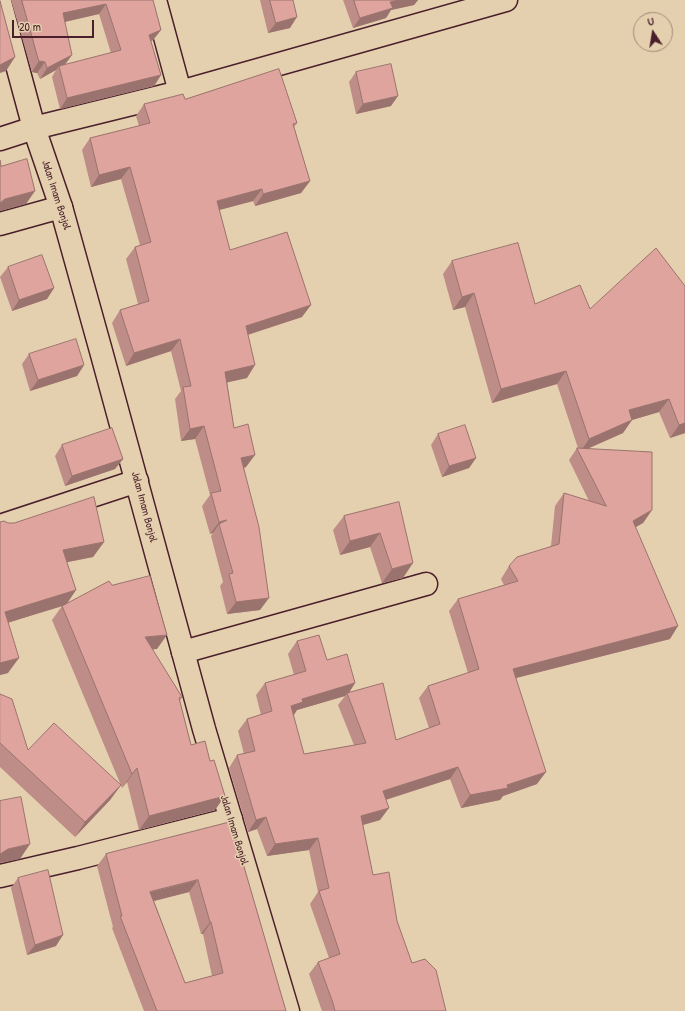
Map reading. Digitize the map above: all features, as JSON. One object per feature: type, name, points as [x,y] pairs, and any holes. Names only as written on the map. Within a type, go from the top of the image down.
[{"type":"street","points":[[155,0],[180,92]]},
{"type":"street","points":[[0,139],[34,128],[180,92],[506,0]]},
{"type":"street","name":"Jalan Imam Bonjol","points":[[0,2],[34,128],[61,207],[204,729],[288,1011]]},
{"type":"street","points":[[0,224],[61,207]]},
{"type":"street","points":[[0,526],[137,481]]},
{"type":"street","points":[[183,652],[426,584]]},
{"type":"street","points":[[0,876],[78,858],[231,819]]},
{"type":"building","points":[[22,0],[153,0],[161,30],[149,35],[161,75],[67,98],[59,66],[121,50],[106,4],[63,13],[72,55],[47,68],[45,62],[39,61]]},
{"type":"building","points":[[270,0],[293,0],[297,17],[276,23]]},
{"type":"building","points":[[354,0],[399,0],[390,2],[393,8],[360,18]]},
{"type":"building","points":[[0,1],[15,57],[0,65]]},
{"type":"building","points":[[391,64],[398,96],[363,104],[356,72]]},
{"type":"building","points":[[279,69],[297,123],[293,124],[310,181],[263,194],[262,189],[217,201],[230,250],[287,232],[311,305],[246,326],[255,365],[225,372],[234,428],[248,424],[255,455],[241,458],[259,527],[269,598],[236,602],[229,574],[233,573],[219,524],[227,520],[219,522],[211,493],[221,491],[204,426],[190,429],[183,387],[191,386],[180,339],[134,353],[120,310],[149,301],[135,247],[151,242],[130,167],[99,175],[90,138],[150,123],[144,104],[183,94],[185,99]]},
{"type":"building","points":[[27,159],[35,191],[5,199],[0,203],[0,160],[1,166]]},
{"type":"building","points":[[518,243],[535,304],[580,285],[590,309],[656,248],[685,286],[685,423],[679,425],[669,399],[629,410],[632,420],[589,439],[566,371],[501,389],[474,293],[462,297],[452,261]]},
{"type":"building","points":[[42,255],[54,288],[19,300],[8,267]]},
{"type":"building","points":[[76,339],[84,365],[38,380],[29,354]]},
{"type":"building","points":[[465,425],[476,458],[449,466],[438,434]]},
{"type":"building","points":[[112,428],[123,459],[72,476],[62,445]]},
{"type":"building","points":[[577,448],[652,452],[652,510],[633,521],[678,626],[513,669],[546,772],[507,785],[508,788],[470,795],[458,767],[383,791],[389,808],[361,816],[373,875],[389,872],[397,921],[412,963],[425,959],[436,970],[446,1011],[335,1011],[318,962],[340,954],[319,891],[329,888],[318,838],[275,844],[266,817],[256,820],[237,755],[255,751],[247,719],[272,711],[265,683],[306,671],[297,641],[319,635],[327,660],[347,654],[355,683],[302,699],[303,702],[291,706],[304,754],[366,743],[347,693],[383,683],[396,740],[440,724],[428,686],[479,669],[458,599],[518,581],[509,566],[517,557],[559,544],[564,493],[606,506]]},
{"type":"building","points":[[94,497],[104,542],[63,550],[76,590],[5,612],[19,658],[0,663],[0,522],[4,521],[14,523]]},
{"type":"building","points":[[399,502],[413,563],[392,569],[380,533],[350,541],[344,516]]},
{"type":"building","points":[[150,576],[167,635],[145,637],[182,697],[179,698],[191,745],[205,741],[210,761],[214,760],[225,796],[149,816],[137,768],[132,774],[62,606],[109,581],[112,585]]},
{"type":"building","points":[[0,694],[12,699],[28,750],[54,723],[121,785],[85,822],[0,743]]},
{"type":"building","points":[[21,797],[30,844],[8,849],[0,854],[0,801]]},
{"type":"building","points":[[231,822],[286,1011],[157,1011],[120,916],[122,916],[106,854]],"holes":[[[198,880],[223,973],[185,983],[150,892]]]},
{"type":"building","points":[[48,870],[63,935],[35,945],[18,878]]}]
